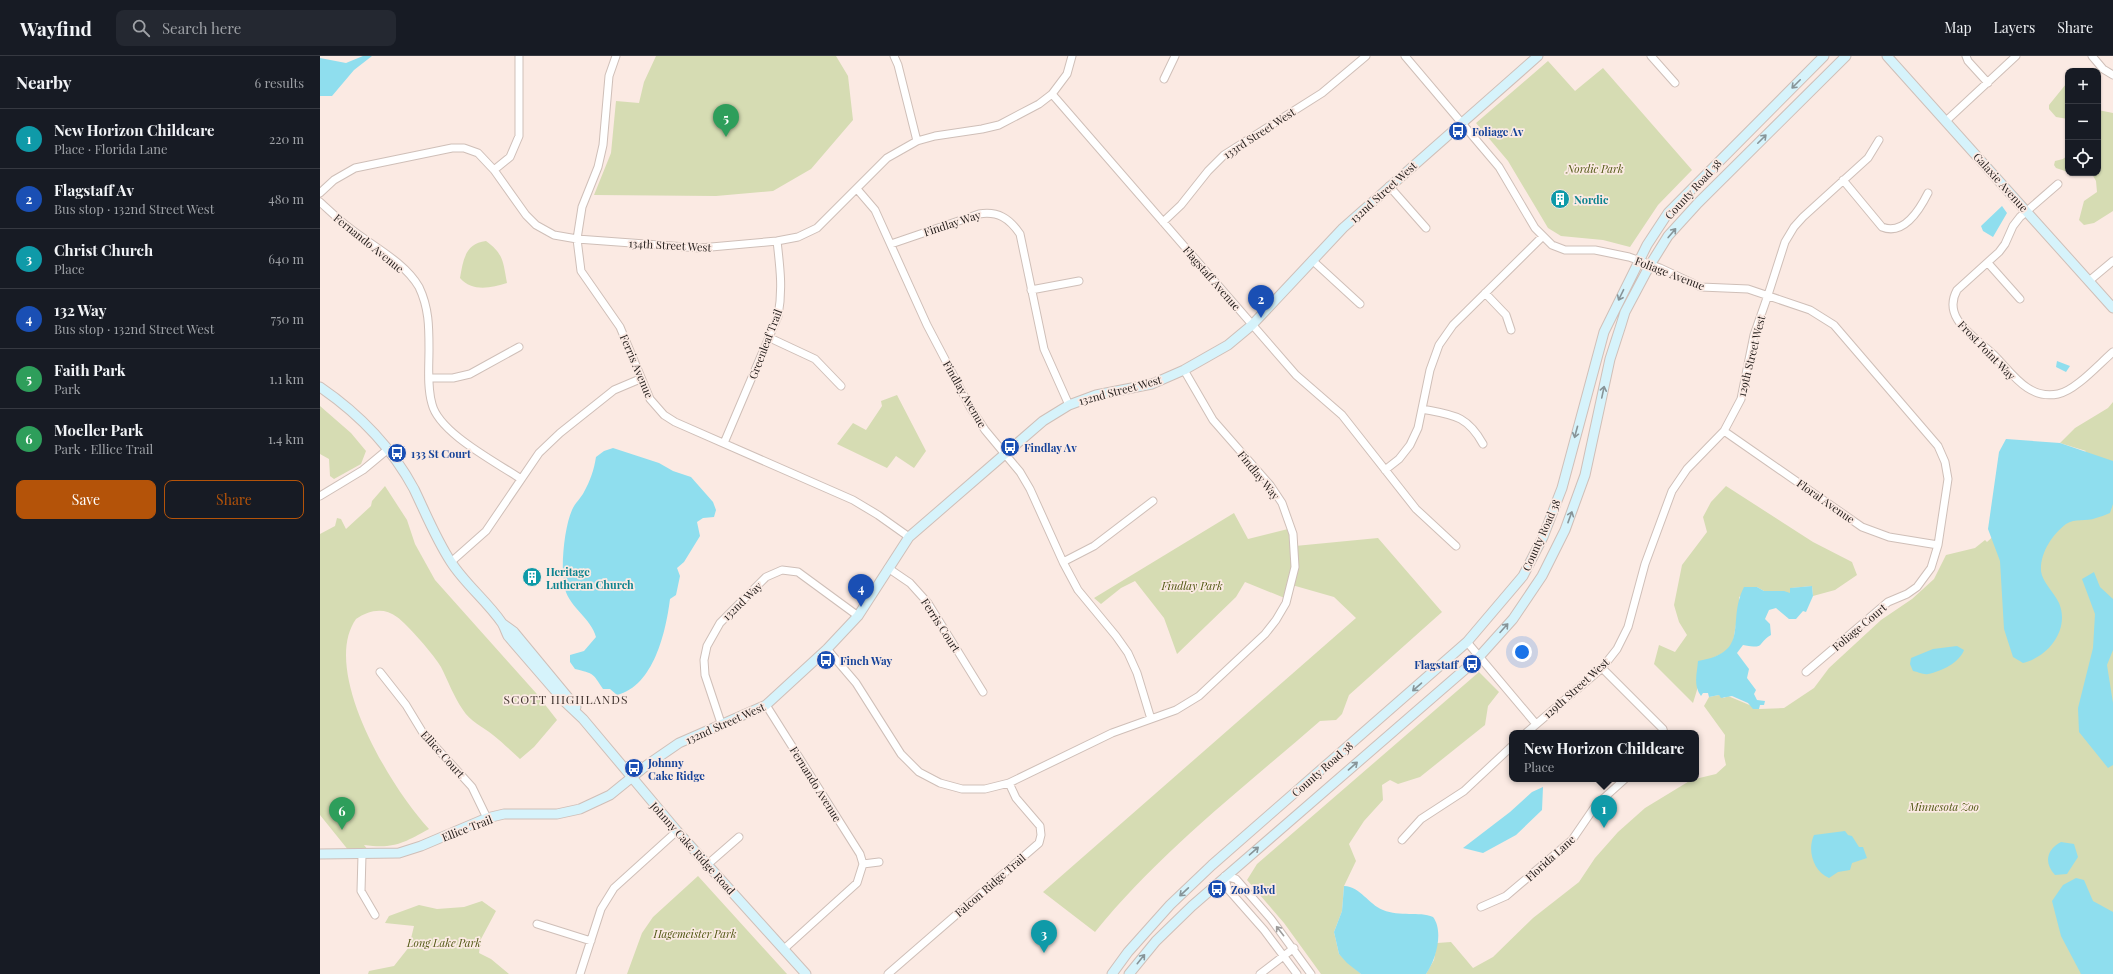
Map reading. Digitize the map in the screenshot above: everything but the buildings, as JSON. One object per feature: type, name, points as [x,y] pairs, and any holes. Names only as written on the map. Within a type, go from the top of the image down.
[{"type":"street","points":[[494,170],[510,157],[519,136],[519,56]]},
{"type":"street","name":"Ferris Avenue","points":[[616,56],[609,76],[603,145],[598,167],[582,207],[577,239],[581,271],[620,327],[640,379],[650,399],[664,415],[853,500],[878,515],[909,537]]},
{"type":"street","points":[[894,56],[898,65],[917,141]]},
{"type":"street","name":"134th Street West","points":[[320,193],[334,180],[355,168],[452,148],[464,148],[478,154],[494,170],[526,215],[536,225],[554,235],[577,239],[700,248],[728,247],[777,241],[798,237],[817,228],[888,158],[917,141],[935,136],[999,125],[1039,104],[1052,94],[1066,74],[1072,56]]},
{"type":"street","points":[[1164,80],[1175,56]]},
{"type":"street","name":"133rd Street West","points":[[1163,222],[1181,205],[1208,171],[1224,155],[1322,93],[1366,56]]},
{"type":"street","name":"Foliage Avenue","points":[[1405,56],[1500,167],[1542,237],[1552,245],[1564,250],[1595,250],[1638,261],[1701,287],[1748,289],[1810,310],[1834,325],[1938,446],[1945,462],[1948,479],[1938,545]]},
{"type":"street","name":"132nd Street West","points":[[632,779],[647,765],[679,743],[722,726],[766,705],[827,649],[858,616],[909,537],[1043,421],[1069,405],[1096,395],[1152,384],[1184,370],[1228,344],[1252,325],[1343,228],[1538,56]]},
{"type":"street","points":[[1651,56],[1675,83]]},
{"type":"street","name":"County Road 38","points":[[1112,974],[1151,925],[1212,865],[1467,642],[1523,576],[1543,537],[1562,488],[1604,332],[1638,261],[1668,213],[1824,56]]},
{"type":"street","points":[[1129,974],[1156,942],[1225,876],[1478,658],[1513,619],[1542,576],[1565,530],[1585,475],[1610,359],[1625,312],[1650,265],[1668,236],[1698,203],[1846,56]]},
{"type":"street","name":"Galaxie Avenue","points":[[1888,56],[2113,308]]},
{"type":"street","points":[[1966,56],[1968,61],[1988,83]]},
{"type":"street","points":[[1946,121],[2016,56]]},
{"type":"street","points":[[2092,56],[2103,69],[2113,75]]},
{"type":"street","name":"Flagstaff Avenue","points":[[1052,94],[1296,375],[1342,415],[1416,509],[1456,546]]},
{"type":"street","name":"129th Street West","points":[[1529,730],[1602,668],[1617,649],[1628,627],[1645,564],[1672,491],[1687,469],[1724,431],[1741,399],[1754,335],[1786,242],[1794,227],[1868,158],[1878,140]]},
{"type":"street","points":[[1843,180],[1882,227],[1890,231],[1900,228],[1920,211],[1928,193]]},
{"type":"street","name":"Frost Point Way","points":[[2058,184],[2013,226],[2005,244],[1988,263],[1957,290],[1953,296],[1954,312],[1957,320],[1970,335],[1993,354],[2016,381],[2027,389],[2051,395],[2064,392],[2113,352]]},
{"type":"street","points":[[1389,186],[1426,228]]},
{"type":"street","name":"Findlay Avenue","points":[[857,189],[875,210],[927,325],[970,407],[985,430],[1030,489],[1063,562],[1078,590],[1128,653],[1137,673],[1151,719]]},
{"type":"street","name":"Fernando Avenue","points":[[320,202],[347,226],[402,268],[418,286],[425,300],[429,318],[429,378],[432,404],[444,426],[454,435],[521,479]]},
{"type":"street","name":"Findlay Way","points":[[891,244],[979,214],[989,212],[999,214],[1012,222],[1020,234],[1044,349],[1069,405]]},
{"type":"street","points":[[1385,470],[1399,459],[1410,445],[1418,428],[1430,370],[1439,345],[1453,325],[1542,237]]},
{"type":"street","name":"Greenleaf Trail","points":[[724,443],[770,338],[778,316],[782,296],[777,241]]},
{"type":"street","points":[[1312,260],[1360,304]]},
{"type":"street","points":[[2089,281],[2113,261]]},
{"type":"street","points":[[1988,263],[2020,299]]},
{"type":"street","points":[[1031,290],[1079,281]]},
{"type":"street","points":[[1485,293],[1506,315],[1511,330]]},
{"type":"street","points":[[770,338],[814,359],[841,386]]},
{"type":"street","points":[[429,378],[453,378],[470,374],[519,347]]},
{"type":"street","name":"Findlay Way","points":[[1151,719],[1176,710],[1199,696],[1265,634],[1276,620],[1286,603],[1295,567],[1293,534],[1282,503],[1270,485],[1213,420],[1184,370]]},
{"type":"street","points":[[451,562],[486,531],[539,453],[560,433],[614,390],[640,379]]},
{"type":"street","name":"Johnny Cake Ridge Road","points":[[320,387],[361,420],[388,450],[410,483],[439,543],[451,562],[459,574],[503,626],[508,636],[565,702],[583,719],[677,831],[806,974]]},
{"type":"street","points":[[1422,409],[1456,417],[1469,424],[1474,429],[1483,444]]},
{"type":"street","name":"Floral Avenue","points":[[1724,431],[1862,527],[1889,537],[1938,545]]},
{"type":"street","points":[[320,496],[363,470],[388,450]]},
{"type":"street","points":[[1063,562],[1094,546],[1153,501]]},
{"type":"street","name":"Foliage Court","points":[[1806,672],[1888,602],[1907,594],[1917,586],[1931,568],[1938,545]]},
{"type":"street","name":"Ferris Court","points":[[888,568],[910,583],[928,603],[983,692]]},
{"type":"street","name":"132nd Way","points":[[722,726],[705,675],[704,660],[707,646],[720,623],[766,577],[782,570],[798,572],[858,616]]},
{"type":"street","name":"Johnny Cake Ridge Road","points":[[503,626],[514,632],[574,703],[583,719]]},
{"type":"street","points":[[1467,642],[1478,658],[1536,724]]},
{"type":"street","points":[[827,649],[856,683],[901,754],[919,772],[940,784],[962,789],[986,789],[1009,783],[1112,733],[1151,719]]},
{"type":"street","points":[[1602,668],[1663,730]]},
{"type":"street","name":"Ellice Court","points":[[380,672],[406,705],[423,733],[472,787],[487,818]]},
{"type":"street","name":"Fernando Avenue","points":[[766,705],[860,854],[863,864]]},
{"type":"street","points":[[1402,840],[1422,819],[1464,792],[1509,749]]},
{"type":"street","name":"Ellice Trail","points":[[320,854],[362,855],[399,853],[421,846],[487,818],[504,814],[557,814],[580,810],[610,795],[632,779]]},
{"type":"street","name":"Florida Lane","points":[[1481,907],[1506,896],[1572,840],[1596,805],[1622,782]]},
{"type":"street","name":"Falcon Ridge Trail","points":[[888,974],[1039,843],[1042,835],[1040,826],[1016,798],[1009,783]]},
{"type":"street","points":[[580,974],[601,909],[614,888],[677,831]]},
{"type":"street","points":[[708,864],[738,837]]},
{"type":"street","points":[[362,855],[361,890],[375,915]]},
{"type":"street","points":[[784,949],[857,883],[863,864],[879,862]]},
{"type":"street","points":[[1212,865],[1225,876],[1236,879],[1294,948],[1311,974]]},
{"type":"street","points":[[1225,876],[1227,888],[1264,930],[1297,974]]},
{"type":"street","points":[[537,924],[591,941]]},
{"type":"street","points":[[1260,974],[1294,948]]},
{"type":"green space","points":[[656,56],[836,56],[848,76],[853,120],[811,169],[773,191],[716,196],[594,195],[611,153],[616,101],[639,103],[644,82]]},
{"type":"green space","name":"Nordic Park","points":[[1548,61],[1575,91],[1603,68],[1692,170],[1658,205],[1630,247],[1603,240],[1561,236],[1548,228],[1508,161],[1476,123]]},
{"type":"green space","points":[[2065,85],[2065,118],[2056,117],[2049,109],[2049,105]]},
{"type":"green space","points":[[2101,111],[2113,113],[2113,211],[2094,223],[2084,225],[2079,220],[2084,201],[2097,192],[2096,181],[2093,176],[2101,176]]},
{"type":"green space","points":[[2065,157],[2065,171],[2056,168],[2054,165],[2055,161]]},
{"type":"green space","points":[[486,241],[500,254],[507,283],[482,288],[470,285],[460,278],[462,265],[469,249],[479,242]]},
{"type":"green space","points":[[897,395],[926,451],[914,468],[896,456],[887,468],[837,444],[853,423],[866,430],[882,406],[881,401]]},
{"type":"green space","name":"Minnesota Zoo","points":[[2113,402],[2113,974],[1426,974],[1434,960],[1437,943],[1451,942],[1473,968],[1493,957],[1533,918],[1579,882],[1595,858],[1618,832],[1645,808],[1688,782],[1699,782],[1699,778],[1716,774],[1726,765],[1724,756],[1725,735],[1704,706],[1709,697],[1719,695],[1724,698],[1728,696],[1759,709],[1784,708],[1814,688],[1829,668],[1881,620],[1912,599],[1934,579],[1946,555],[1975,548],[1985,540],[1987,542],[2086,451],[2060,443],[2075,428],[2108,408]]},
{"type":"green space","points":[[320,406],[351,433],[366,451],[361,464],[334,479],[330,476],[329,459],[320,454]]},
{"type":"green space","points":[[385,486],[407,520],[415,544],[435,580],[536,693],[557,720],[534,747],[520,759],[466,714],[457,700],[438,662],[402,621],[392,614],[382,611],[366,613],[356,619],[347,641],[347,667],[353,697],[364,727],[379,758],[396,786],[429,829],[398,844],[384,846],[364,845],[368,850],[349,851],[320,815],[320,534],[335,526],[337,518],[341,519],[346,529],[371,506],[372,501]]},
{"type":"green space","points":[[1726,486],[1813,542],[1852,562],[1857,575],[1835,590],[1813,596],[1812,586],[1791,588],[1790,594],[1764,591],[1757,587],[1739,597],[1733,642],[1727,651],[1711,659],[1697,673],[1697,690],[1693,703],[1654,664],[1659,645],[1675,652],[1687,635],[1679,622],[1674,605],[1682,565],[1707,532],[1703,517],[1711,502]]},
{"type":"green space","name":"Findlay Park","points":[[1234,513],[1248,539],[1292,528],[1295,546],[1378,538],[1442,612],[1349,695],[1342,714],[1336,720],[1320,721],[1174,848],[1120,903],[1095,932],[1043,892],[1356,618],[1334,597],[1292,585],[1287,599],[1245,582],[1236,597],[1177,654],[1164,618],[1135,581],[1121,588],[1101,604],[1094,598]]},
{"type":"green space","points":[[1479,672],[1499,692],[1488,706],[1485,725],[1420,777],[1398,784],[1390,780],[1382,785],[1383,800],[1364,821],[1349,844],[1356,861],[1344,886],[1342,911],[1334,932],[1339,954],[1361,974],[1321,974],[1284,923],[1247,880],[1257,864]]},
{"type":"green space","name":"Hagemeister Park","points":[[698,876],[787,974],[627,974],[642,933],[653,917]]},
{"type":"green space","name":"Long Lake Park","points":[[482,901],[496,911],[481,939],[479,953],[491,959],[509,974],[368,974],[369,971],[394,966],[409,947],[414,926],[385,923],[389,916],[419,905],[437,909],[464,907]]},
{"type":"water","points":[[363,56],[372,56],[354,70],[332,96],[320,96],[320,58],[346,63]]},
{"type":"water","points":[[2002,206],[2007,213],[1993,237],[1983,231],[1981,226]]},
{"type":"water","points":[[2057,361],[2070,366],[2066,372],[2056,367]]},
{"type":"water","points":[[2006,439],[2060,443],[2113,461],[2113,504],[2110,513],[2092,519],[2069,522],[2056,533],[2045,551],[2041,564],[2041,571],[2046,583],[2059,603],[2062,613],[2062,622],[2055,640],[2049,648],[2041,655],[2023,663],[2013,657],[2004,629],[2000,561],[1988,529],[1999,452]]},
{"type":"water","points":[[613,448],[659,463],[673,471],[691,477],[713,502],[716,510],[714,517],[703,518],[697,522],[700,536],[684,562],[677,568],[680,576],[676,595],[670,599],[665,626],[656,656],[640,681],[630,690],[617,695],[610,689],[603,689],[592,674],[575,669],[570,662],[570,655],[584,651],[596,637],[590,624],[571,602],[568,596],[565,589],[563,571],[565,538],[572,510],[588,484],[596,457],[604,451]]},
{"type":"water","points":[[2094,572],[2100,587],[2113,599],[2113,650],[2107,665],[2113,703],[2113,765],[2108,768],[2079,732],[2078,708],[2093,648],[2095,614],[2082,579]]},
{"type":"water","points":[[1812,586],[1813,596],[1806,612],[1803,611],[1796,619],[1789,619],[1776,608],[1769,610],[1765,619],[1770,624],[1771,635],[1758,646],[1743,645],[1737,653],[1749,669],[1747,678],[1756,690],[1754,694],[1757,700],[1765,701],[1764,705],[1760,705],[1759,709],[1753,709],[1748,703],[1732,696],[1721,698],[1719,695],[1709,697],[1708,693],[1703,693],[1701,696],[1696,684],[1698,661],[1715,657],[1725,651],[1732,643],[1739,600],[1744,587],[1757,587],[1764,591],[1784,591],[1790,593],[1790,588]]},
{"type":"water","points":[[1957,646],[1964,650],[1962,655],[1949,666],[1928,674],[1913,671],[1910,664],[1911,658],[1933,649]]},
{"type":"water","points":[[1543,787],[1542,810],[1516,835],[1483,853],[1463,848],[1510,812],[1532,792]]},
{"type":"water","points":[[1845,831],[1848,835],[1852,836],[1859,847],[1863,847],[1867,858],[1852,863],[1850,870],[1838,872],[1829,878],[1823,875],[1813,860],[1811,847],[1814,835]]},
{"type":"water","points":[[2061,842],[2074,844],[2078,857],[2067,874],[2055,875],[2049,866],[2048,857],[2052,849]]},
{"type":"water","points":[[2076,878],[2084,880],[2093,901],[2113,912],[2113,974],[2081,974],[2061,936],[2052,901],[2063,885]]},
{"type":"water","points":[[1344,886],[1360,892],[1373,904],[1383,910],[1396,913],[1422,914],[1433,917],[1438,930],[1437,946],[1436,954],[1426,974],[1361,974],[1347,963],[1339,954],[1334,932],[1342,911]]},
{"type":"place","name":"Foliage Av","points":[[1458,131]]},
{"type":"place","name":"Faith Park","points":[[726,137]]},
{"type":"place","name":"Nordic","points":[[1560,199]]},
{"type":"place","name":"Flagstaff Av","points":[[1261,318]]},
{"type":"place","name":"Findlay Av","points":[[1010,447]]},
{"type":"place","name":"133 St Court","points":[[397,453]]},
{"type":"place","name":"Heritage Lutheran Church","points":[[532,577]]},
{"type":"place","name":"132 Way","points":[[861,607]]},
{"type":"place","name":"Finch Way","points":[[826,660]]},
{"type":"place","name":"Flagstaff","points":[[1472,664]]},
{"type":"place","name":"Johnny Cake Ridge","points":[[634,768]]},
{"type":"place","name":"New Horizon Childcare","points":[[1604,828]]},
{"type":"place","name":"Moeller Park","points":[[342,830]]},
{"type":"place","name":"Zoo Blvd","points":[[1217,889]]},
{"type":"place","name":"Christ Church","points":[[1044,953]]},
{"type":"district","name":"SCOTT HIGHLANDS","points":[[566,699]]}]
